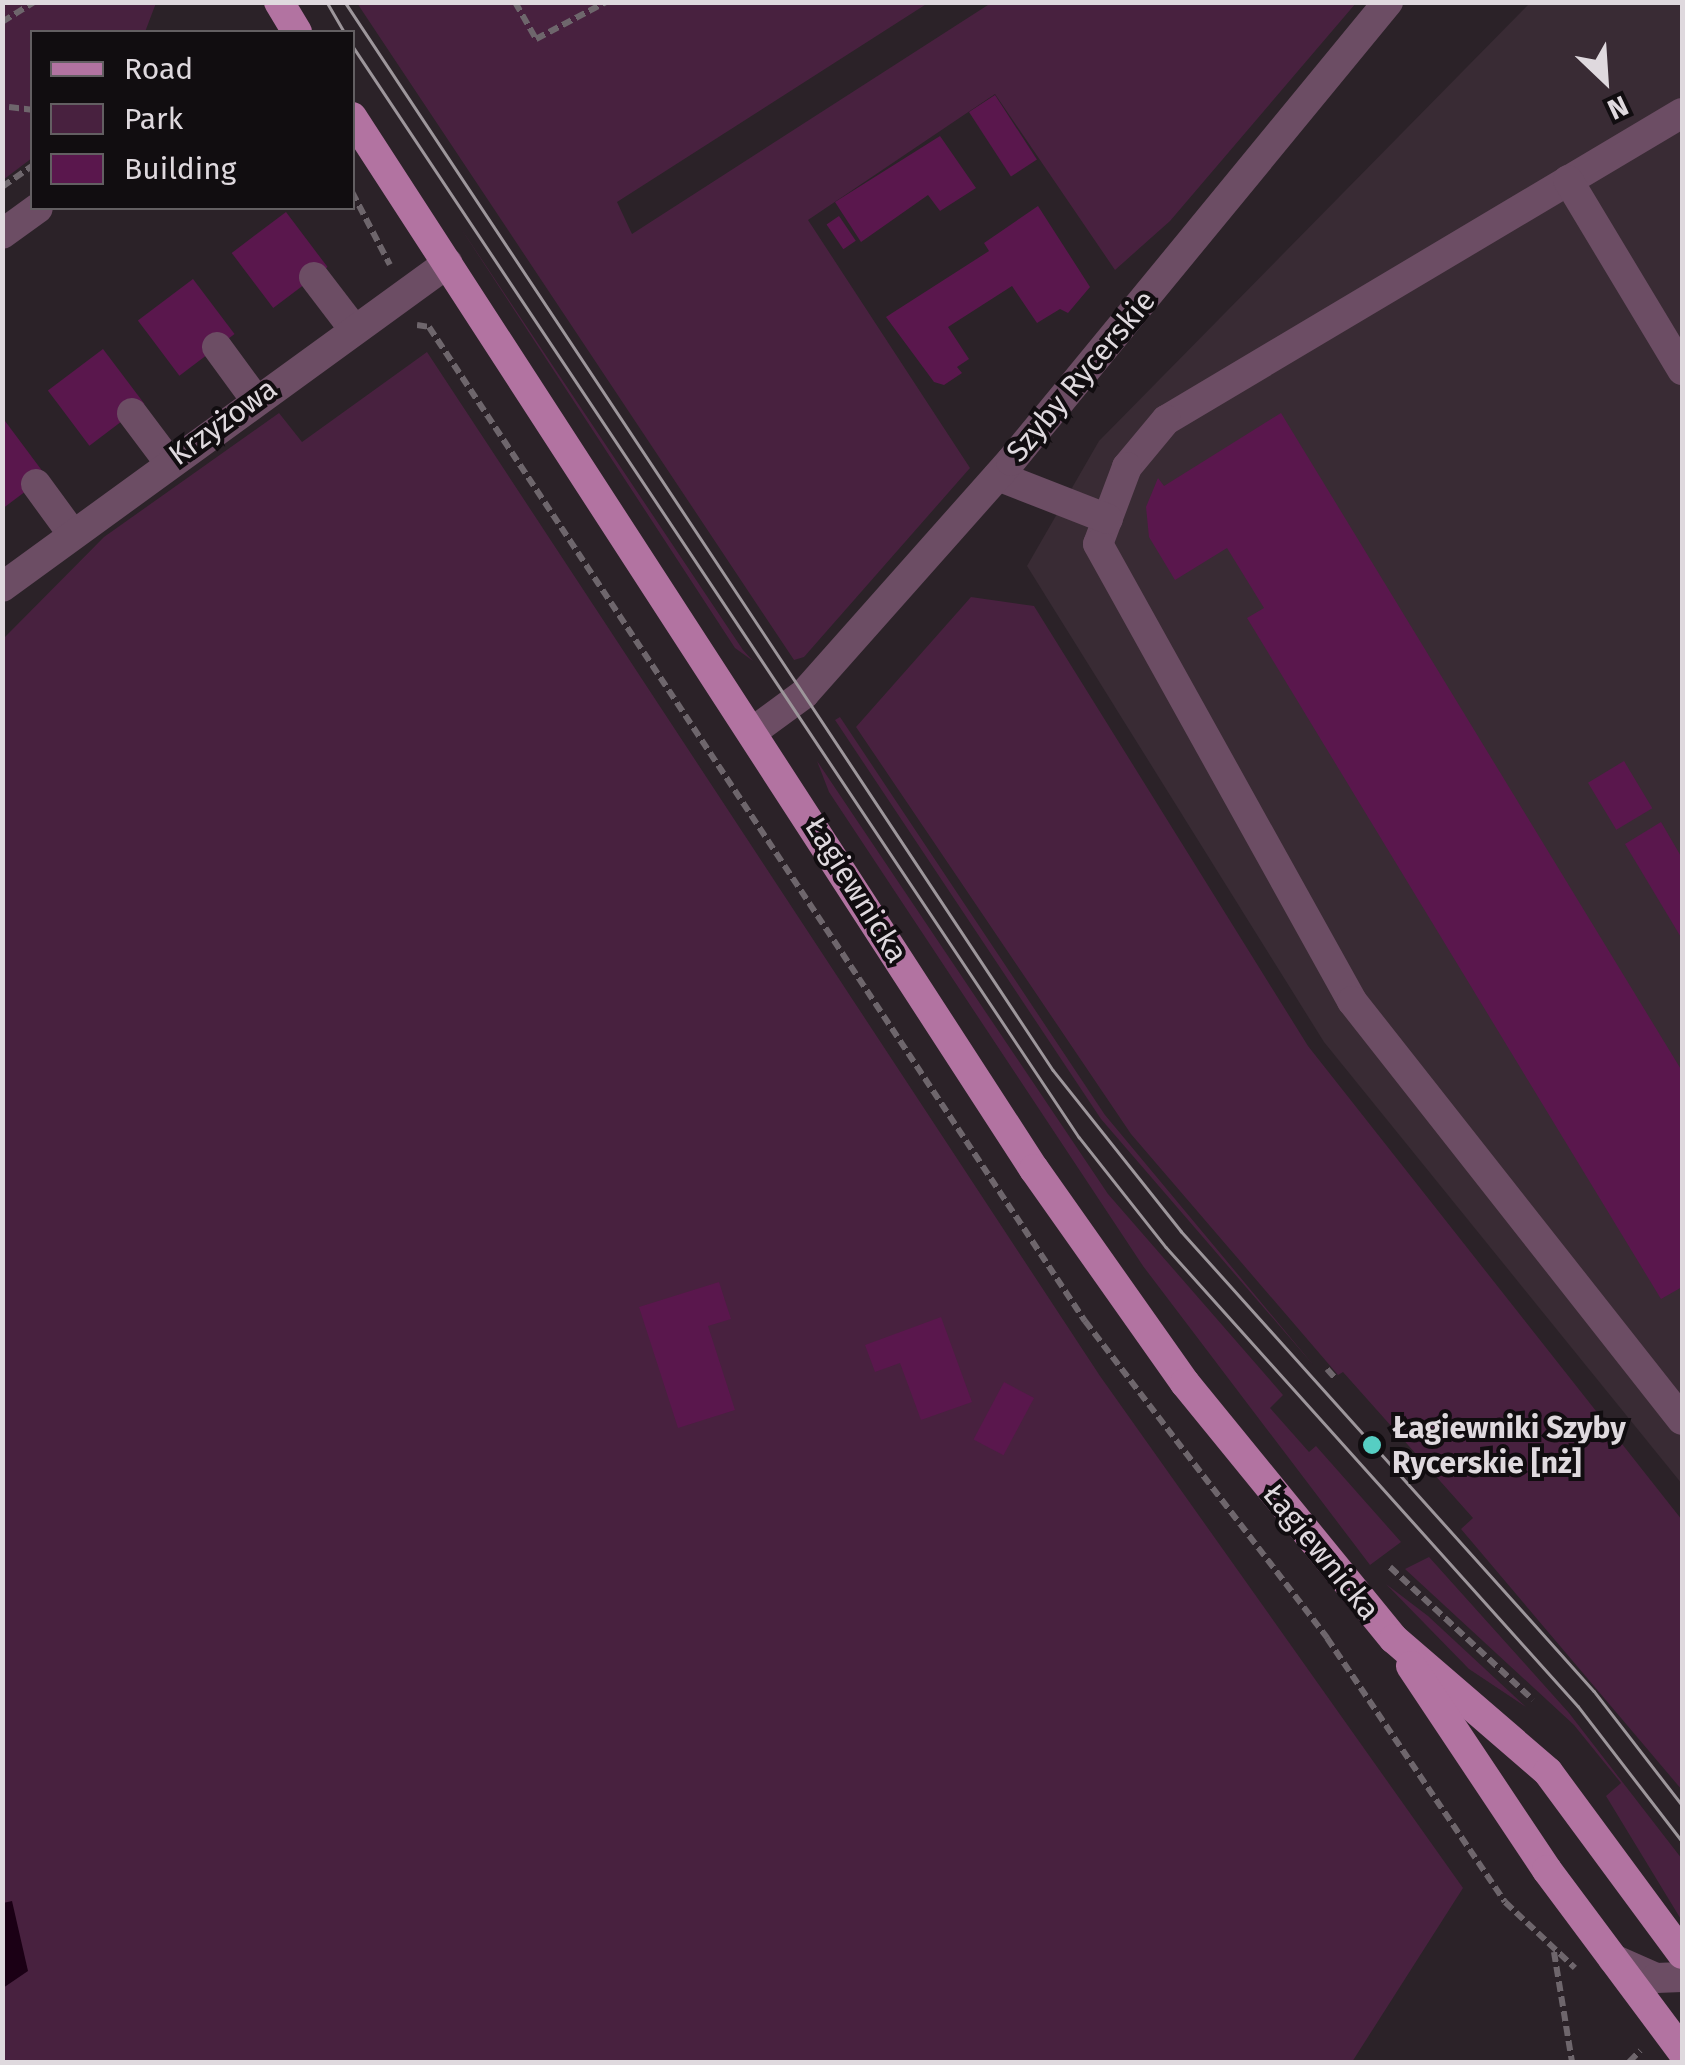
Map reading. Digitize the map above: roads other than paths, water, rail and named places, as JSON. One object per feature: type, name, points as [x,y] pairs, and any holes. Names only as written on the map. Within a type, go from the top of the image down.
[{"type":"main road","name":"Łagiewnicka","points":[[355,122],[754,730],[1076,1232],[1186,1383],[1394,1639],[1614,1960],[1682,2052]]},
{"type":"main road","name":"Łagiewnicka","points":[[1394,1639],[1548,1772],[1682,1954]]},
{"type":"street","name":"Szyby Rycerskie","points":[[754,730],[804,694],[998,476],[1388,2]]},
{"type":"street","points":[[1681,1415],[1352,1001],[1098,544],[1127,467],[1166,420],[1682,113]]},
{"type":"street","points":[[1568,180],[1682,370]]},
{"type":"street","points":[[2,234],[35,210]]},
{"type":"street","name":"Krzyżowa","points":[[2,587],[168,461],[448,263]]},
{"type":"street","points":[[314,277],[354,328]]},
{"type":"street","points":[[217,347],[255,399]]},
{"type":"street","points":[[132,413],[168,461]]},
{"type":"street","points":[[998,476],[1108,518]]},
{"type":"street","points":[[36,484],[71,532]]},
{"type":"street","points":[[1614,1960],[1656,1978],[1682,1977]]},
{"type":"tram line","points":[[327,2],[343,30]]},
{"type":"tram line","points":[[345,2],[1053,1070],[1181,1231],[1594,1691],[1682,1805]]},
{"type":"tram line","points":[[355,50],[1079,1137],[1166,1247],[1578,1706],[1682,1841]]},
{"type":"place","name":"Łagiewniki Szyby Rycerskie [nż]","points":[[1372,1445]]}]
